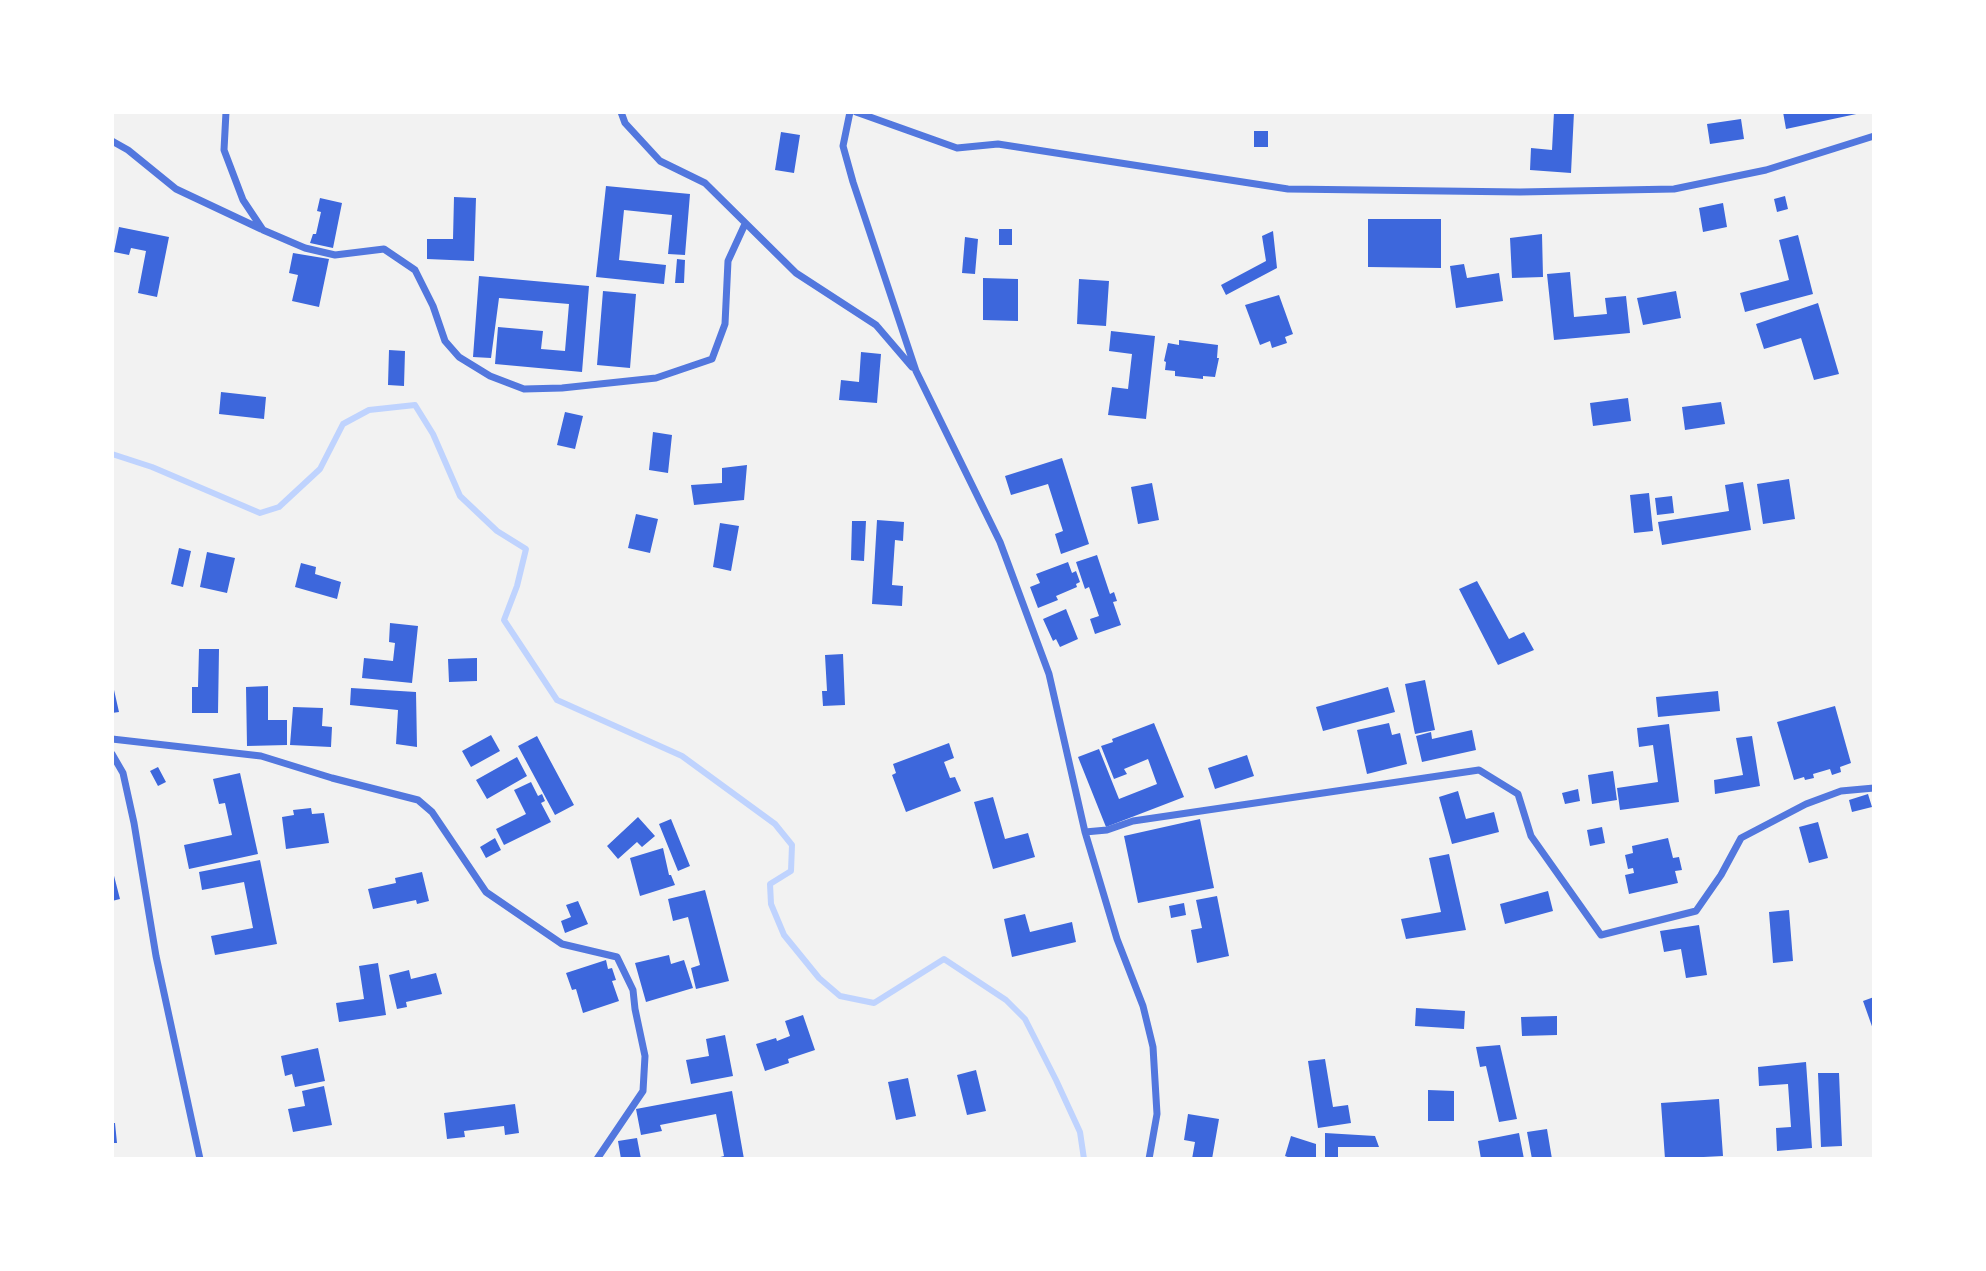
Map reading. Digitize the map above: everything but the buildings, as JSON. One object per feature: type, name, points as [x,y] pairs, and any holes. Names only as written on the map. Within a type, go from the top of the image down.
[{"type":"street","points":[[226,112],[224,150],[243,200],[263,230]]},
{"type":"street","points":[[621,112],[625,123],[660,160],[705,183],[796,273],[876,326],[916,371]]},
{"type":"street","points":[[850,112],[843,146],[853,182],[916,371],[1000,542],[1044,662],[1085,832],[1117,939],[1143,1006],[1153,1047],[1157,1114],[1149,1159]]},
{"type":"street","points":[[856,112],[957,148],[998,144],[1288,188],[1520,192],[1674,189],[1766,170],[1874,136]]},
{"type":"street","points":[[112,141],[128,150],[176,189],[305,248],[335,255],[384,249],[415,270],[433,306],[445,341],[459,357],[489,376],[524,389],[562,388],[656,378],[712,359],[725,324],[728,261],[745,224]]},
{"type":"street","points":[[112,739],[261,756],[418,800],[432,812],[486,892],[562,944],[617,957],[633,990],[645,1056],[643,1091],[597,1159]]},
{"type":"street","points":[[112,754],[123,773],[156,956],[200,1159]]},
{"type":"street","points":[[1085,832],[1107,830],[1146,819],[1479,770],[1518,793],[1531,836],[1601,935],[1696,911],[1721,875],[1741,838],[1806,804],[1841,792],[1874,788]]},
{"type":"waterway","points":[[112,454],[152,467],[260,513],[279,507],[320,469],[343,424],[369,410],[415,405],[433,434],[460,496],[497,531],[526,549],[517,586],[504,620],[557,700],[682,756],[775,824],[792,845],[791,871],[770,884],[771,904],[784,935],[819,978],[840,996],[874,1003],[944,959],[1006,1000],[1025,1019],[1056,1080],[1080,1132],[1084,1159]]}]
